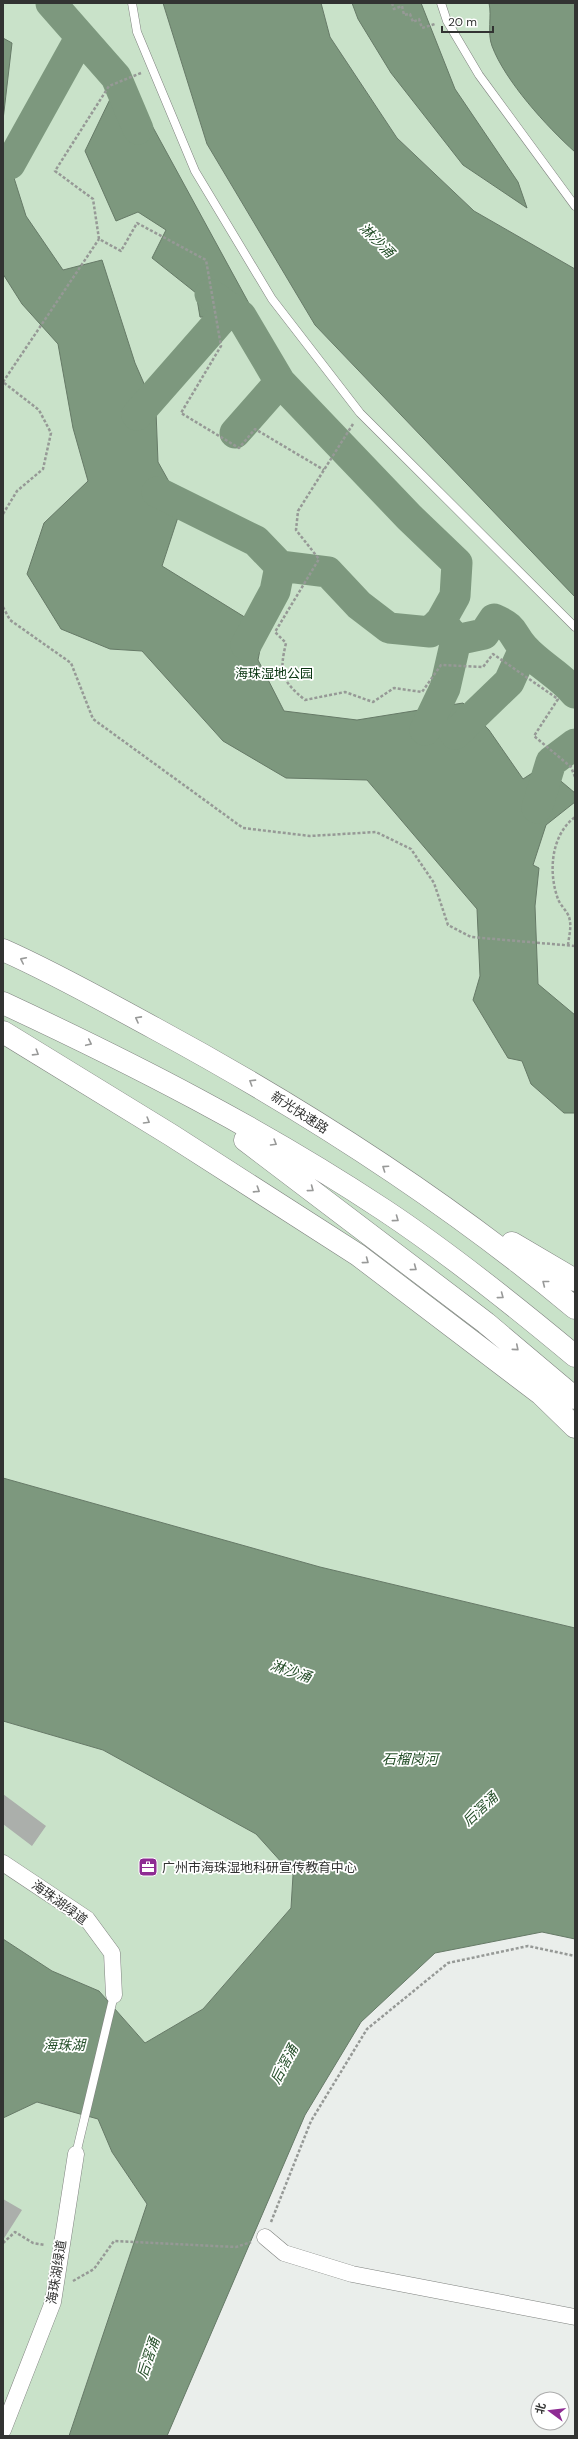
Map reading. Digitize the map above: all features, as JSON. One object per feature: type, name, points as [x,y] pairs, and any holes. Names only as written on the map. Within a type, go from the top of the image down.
[{"type":"highway","name":"新光快速路","points":[[3,950],[80,988],[246,1078],[417,1189],[492,1243],[575,1308]]},
{"type":"highway","points":[[3,1003],[97,1047],[179,1090],[268,1139],[385,1211],[510,1303],[575,1356]]},
{"type":"highway","points":[[3,1032],[171,1135],[358,1255],[541,1394],[575,1427]]},
{"type":"highway","points":[[179,1090],[474,1314],[575,1398]]},
{"type":"highway","points":[[417,1189],[575,1267]]},
{"type":"highway","points":[[417,1189],[575,1280]]},
{"type":"street","name":"海珠湖绿道","points":[[3,1863],[87,1919],[112,1954],[114,1995]]},
{"type":"street","name":"海珠湖绿道","points":[[3,2430],[53,2302],[60,2248],[76,2154]]},
{"type":"street","points":[[265,2236],[284,2253],[352,2274],[575,2317]]},
{"type":"lane","points":[[132,3],[138,32],[195,171],[272,299],[360,413],[575,627]]},
{"type":"lane","points":[[441,3],[447,21],[480,75],[575,206]]},
{"type":"lane","points":[[76,2154],[114,1995]]},
{"type":"path","points":[[392,3],[394,9],[402,6],[404,15],[410,14],[413,22],[419,19],[422,28],[447,21]]},
{"type":"path","points":[[3,514],[17,491],[43,469],[51,433],[39,410],[3,382],[99,239],[92,199],[55,171],[109,86],[153,69]]},
{"type":"path","points":[[99,239],[121,251],[137,223],[206,260],[221,346],[181,413],[239,448],[255,429],[324,470]]},
{"type":"path","points":[[360,413],[298,511],[296,530],[319,559],[274,632],[286,643],[280,665],[289,687],[305,700],[345,692],[373,702],[394,688],[422,692],[440,665],[483,668],[493,654],[558,699],[534,736],[546,748],[571,767],[575,777]]},
{"type":"path","points":[[3,607],[10,620],[71,663],[93,719],[242,828],[310,836],[376,832],[412,849],[434,883],[448,926],[471,937],[558,943],[575,946]]},
{"type":"path","points":[[568,945],[570,928],[569,917],[558,900],[554,881],[553,856],[560,834],[575,817]]},
{"type":"path","points":[[265,2236],[312,2121],[367,2029],[448,1963],[528,1946],[575,1956]]},
{"type":"path","points":[[3,2243],[15,2232],[34,2243],[60,2248]]},
{"type":"path","points":[[55,2286],[75,2281],[94,2269],[114,2241],[236,2247]]},
{"type":"green space","name":"海珠湿地公园","points":[[3,3],[163,3],[207,144],[315,325],[537,557],[575,589],[575,1628],[320,1567],[3,1478]]},
{"type":"green space","points":[[321,3],[575,3],[575,269],[474,211],[397,138],[330,37]]},
{"type":"green space","points":[[3,1721],[103,1750],[257,1834],[293,1875],[291,1908],[203,2009],[145,2043],[99,1991],[52,1971],[3,1939]]},
{"type":"green space","points":[[37,2102],[99,2119],[112,2152],[147,2204],[69,2436],[3,2436],[3,2118]]},
{"type":"water","name":"淋沙涌","points":[[163,3],[321,3],[330,37],[397,138],[474,211],[575,269],[575,597],[315,325],[207,144]]},
{"type":"water","points":[[352,3],[421,3],[455,89],[518,182],[527,208],[463,165],[391,73],[358,19]]},
{"type":"water","points":[[489,3],[575,3],[575,152],[552,130],[528,103],[498,60],[491,41]]},
{"type":"water","points":[[3,38],[12,43],[3,120]]},
{"type":"water","points":[[131,87],[258,320],[200,317],[196,293],[152,258],[166,230],[138,212],[116,221],[85,151],[113,93]]},
{"type":"water","points":[[3,143],[26,216],[63,270],[102,260],[135,363],[156,411],[158,462],[182,505],[162,566],[264,629],[258,660],[284,711],[357,720],[463,703],[489,730],[523,779],[543,766],[575,793],[575,802],[546,825],[533,865],[539,868],[535,906],[538,984],[575,1015],[575,1113],[564,1113],[531,1084],[522,1061],[508,1058],[473,1000],[480,976],[477,909],[367,780],[286,778],[223,741],[142,651],[110,649],[61,629],[27,574],[44,523],[88,481],[73,428],[58,344],[22,304],[3,274]]},
{"type":"water","name":"石榴岗河","points":[[3,1478],[320,1567],[575,1628],[575,1939],[542,1932],[435,1953],[361,2022],[305,2115],[167,2436],[69,2436],[147,2204],[112,2152],[98,2119],[37,2102],[3,2118],[3,1939],[52,1971],[99,1991],[145,2043],[203,2009],[291,1908],[293,1875],[256,1834],[103,1750],[3,1721]]},
{"type":"building","points":[[3,1794],[46,1826],[32,1846],[3,1824]]},
{"type":"building","points":[[3,2199],[22,2210],[3,2240]]},
{"type":"waterway","points":[[51,3],[116,77],[138,129]]},
{"type":"waterway","points":[[10,164],[80,38]]},
{"type":"waterway","points":[[210,294],[241,316],[280,382],[409,517],[457,563],[455,596],[441,621],[456,640],[484,634],[494,619],[510,629],[520,643],[536,660],[563,681],[575,693]]},
{"type":"waterway","points":[[137,415],[231,308]]},
{"type":"waterway","points":[[235,433],[280,382]]},
{"type":"waterway","points":[[157,492],[256,541],[280,566],[328,572],[359,605],[389,628],[430,632],[441,621]]},
{"type":"waterway","points":[[246,645],[275,591],[280,566]]},
{"type":"waterway","points":[[425,730],[445,688],[456,640]]},
{"type":"waterway","points":[[455,734],[509,682],[524,649]]},
{"type":"waterway","points":[[537,808],[551,762],[575,744]]},
{"type":"place","name":"广州市海珠湿地科研宣传教育中心","points":[[148,1867]]},
{"type":"water label","name":"后滘涌","points":[[480,1809]]},
{"type":"water label","name":"海珠湖","points":[[64,2045]]},
{"type":"water label","name":"后滘涌","points":[[284,2064]]},
{"type":"water label","name":"后滘涌","points":[[148,2358]]}]
